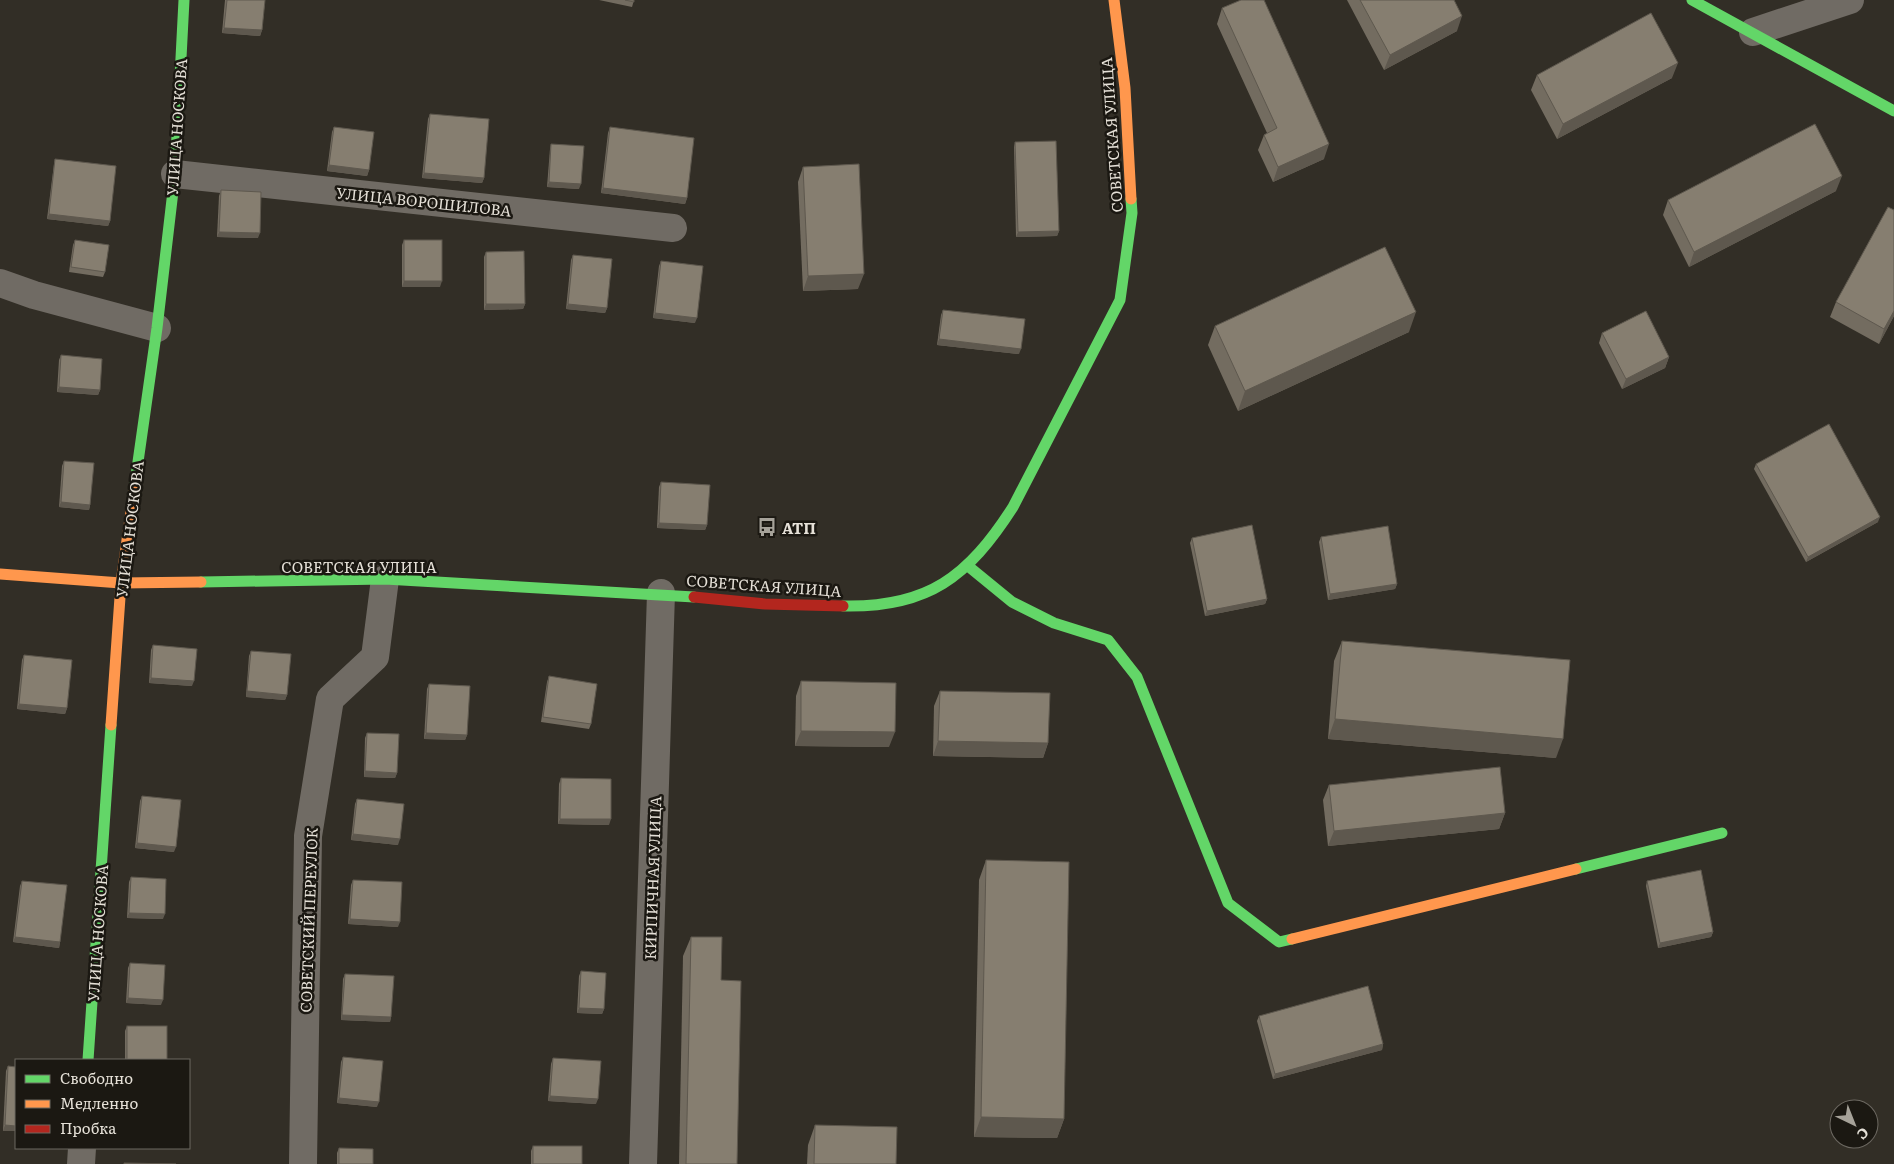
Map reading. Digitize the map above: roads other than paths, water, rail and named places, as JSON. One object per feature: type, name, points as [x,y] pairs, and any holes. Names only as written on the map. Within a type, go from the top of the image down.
[{"type":"street","name":"УЛИЦА НОСКОВА","points":[[88,1059],[121,583],[157,328],[175,174],[184,0]]},
{"type":"street","name":"СОВЕТСКАЯ УЛИЦА","points":[[0,574],[121,583],[385,579],[661,592],[765,604],[853,606],[894,603],[921,596],[947,582],[968,566],[993,538],[1013,507],[1120,300],[1132,213],[1125,88],[1114,0]]},
{"type":"street","points":[[1692,0],[1894,111]]},
{"type":"street","points":[[1753,32],[1850,0]]},
{"type":"street","name":"УЛИЦА ВОРОШИЛОВА","points":[[175,174],[673,228]]},
{"type":"street","points":[[0,284],[157,328]]},
{"type":"street","points":[[968,566],[1012,602],[1054,623],[1108,640],[1137,677],[1228,903],[1279,942],[1722,833]]},
{"type":"street","name":"СОВЕТСКИЙ ПЕРЕУЛОК","points":[[303,1164],[308,836],[330,700],[375,657],[385,579]]},
{"type":"street","name":"КИРПИЧНАЯ УЛИЦА","points":[[643,1164],[661,592]]},
{"type":"street","points":[[81,1164],[82,1149]]},
{"type":"place","name":"АТП","points":[[767,527]]}]
